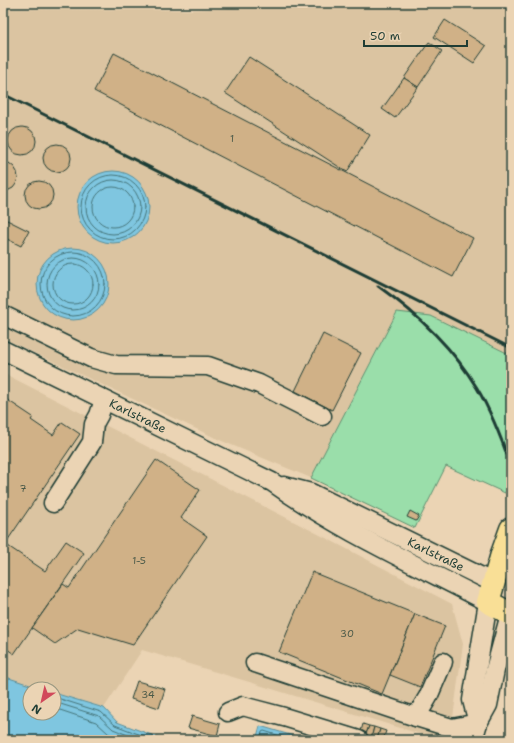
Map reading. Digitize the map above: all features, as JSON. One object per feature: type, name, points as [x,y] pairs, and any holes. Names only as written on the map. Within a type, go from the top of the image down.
[{"type":"main road","points":[[511,529],[502,554],[498,592],[511,613]]},
{"type":"street","points":[[3,315],[91,358],[116,366],[208,366],[259,384],[322,416]]},
{"type":"street","name":"Karlstraße","points":[[3,350],[272,482],[302,504],[349,530],[498,592]]},
{"type":"street","points":[[53,503],[92,442],[94,424],[104,400]]},
{"type":"street","points":[[478,722],[472,700],[498,592]]},
{"type":"street","points":[[473,740],[478,722],[488,705],[495,670],[511,613]]},
{"type":"street","points":[[416,717],[428,697],[443,662]]},
{"type":"street","points":[[256,663],[452,728],[478,722]]},
{"type":"street","points":[[228,712],[243,706],[359,740]]},
{"type":"shaded area","points":[[317,3],[511,3],[511,355],[431,316],[397,313],[311,478],[222,441],[3,338],[3,9],[192,10]]},
{"type":"shaded area","points":[[3,373],[452,604],[463,644],[450,740],[440,740],[142,650],[104,708],[62,695],[62,681],[22,681],[22,684],[3,678]]},
{"type":"green space","points":[[397,312],[431,316],[511,355],[511,484],[505,493],[446,466],[415,528],[311,478]]},
{"type":"water","points":[[113,171],[133,177],[143,187],[149,207],[143,227],[133,237],[113,243],[93,237],[83,227],[77,207],[83,187],[93,177]]},
{"type":"water","points":[[73,248],[93,254],[103,264],[109,284],[103,304],[93,314],[73,320],[53,314],[43,304],[37,284],[43,264],[53,254]]},
{"type":"water","points":[[3,676],[22,682],[22,721],[62,721],[62,695],[104,708],[117,722],[165,740],[3,740]]},
{"type":"water","points":[[260,726],[307,740],[256,740]]},
{"type":"building","points":[[445,20],[486,46],[474,63],[434,37]]},
{"type":"building","points":[[429,42],[442,51],[418,87],[404,78]]},
{"type":"building","points":[[114,53],[473,238],[453,277],[94,91]]},
{"type":"building","points":[[249,57],[370,135],[347,172],[225,93]]},
{"type":"building","points":[[404,78],[418,87],[395,118],[382,109]]},
{"type":"building","points":[[22,127],[28,128],[32,131],[35,135],[35,147],[32,151],[28,154],[22,155],[16,154],[12,151],[9,147],[8,141],[9,135],[12,131],[16,128]]},
{"type":"building","points":[[57,144],[63,145],[67,148],[70,152],[70,164],[67,168],[63,171],[57,172],[51,171],[47,168],[44,164],[43,158],[44,152],[47,148],[51,145]]},
{"type":"building","points":[[3,162],[9,163],[14,167],[18,178],[13,188],[7,191],[3,191]]},
{"type":"building","points":[[39,181],[45,182],[49,185],[52,189],[52,201],[49,205],[45,208],[39,209],[33,208],[29,205],[26,201],[25,195],[26,189],[29,185],[33,182]]},
{"type":"building","points":[[3,218],[29,231],[21,246],[3,237]]},
{"type":"building","points":[[323,334],[361,353],[332,410],[295,391]]},
{"type":"building","points":[[3,397],[33,417],[31,420],[53,435],[62,422],[80,434],[5,544],[45,571],[66,541],[84,553],[14,654],[3,646]]},
{"type":"building","points":[[156,460],[200,490],[181,518],[207,536],[133,645],[78,628],[55,644],[32,628],[63,584],[69,588]]},
{"type":"building","points":[[410,511],[419,516],[416,521],[407,517]]},
{"type":"building","points":[[312,572],[415,614],[382,694],[279,652]]},
{"type":"building","points":[[415,614],[445,626],[420,687],[390,675]]},
{"type":"building","points":[[137,681],[165,689],[159,708],[131,699]]},
{"type":"building","points":[[192,716],[220,724],[217,736],[188,728]]},
{"type":"building","points":[[363,724],[369,726],[365,737],[360,735]]},
{"type":"building","points":[[369,726],[374,727],[371,739],[365,737]]},
{"type":"building","points":[[374,727],[380,729],[377,740],[371,739]]},
{"type":"building","points":[[380,729],[386,731],[383,740],[377,740]]},
{"type":"railway","points":[[3,94],[511,348]]},
{"type":"railway","points":[[378,286],[392,296],[433,332],[457,359],[482,397],[500,436],[511,466]]},
{"type":"railway","points":[[509,740],[511,735]]}]
